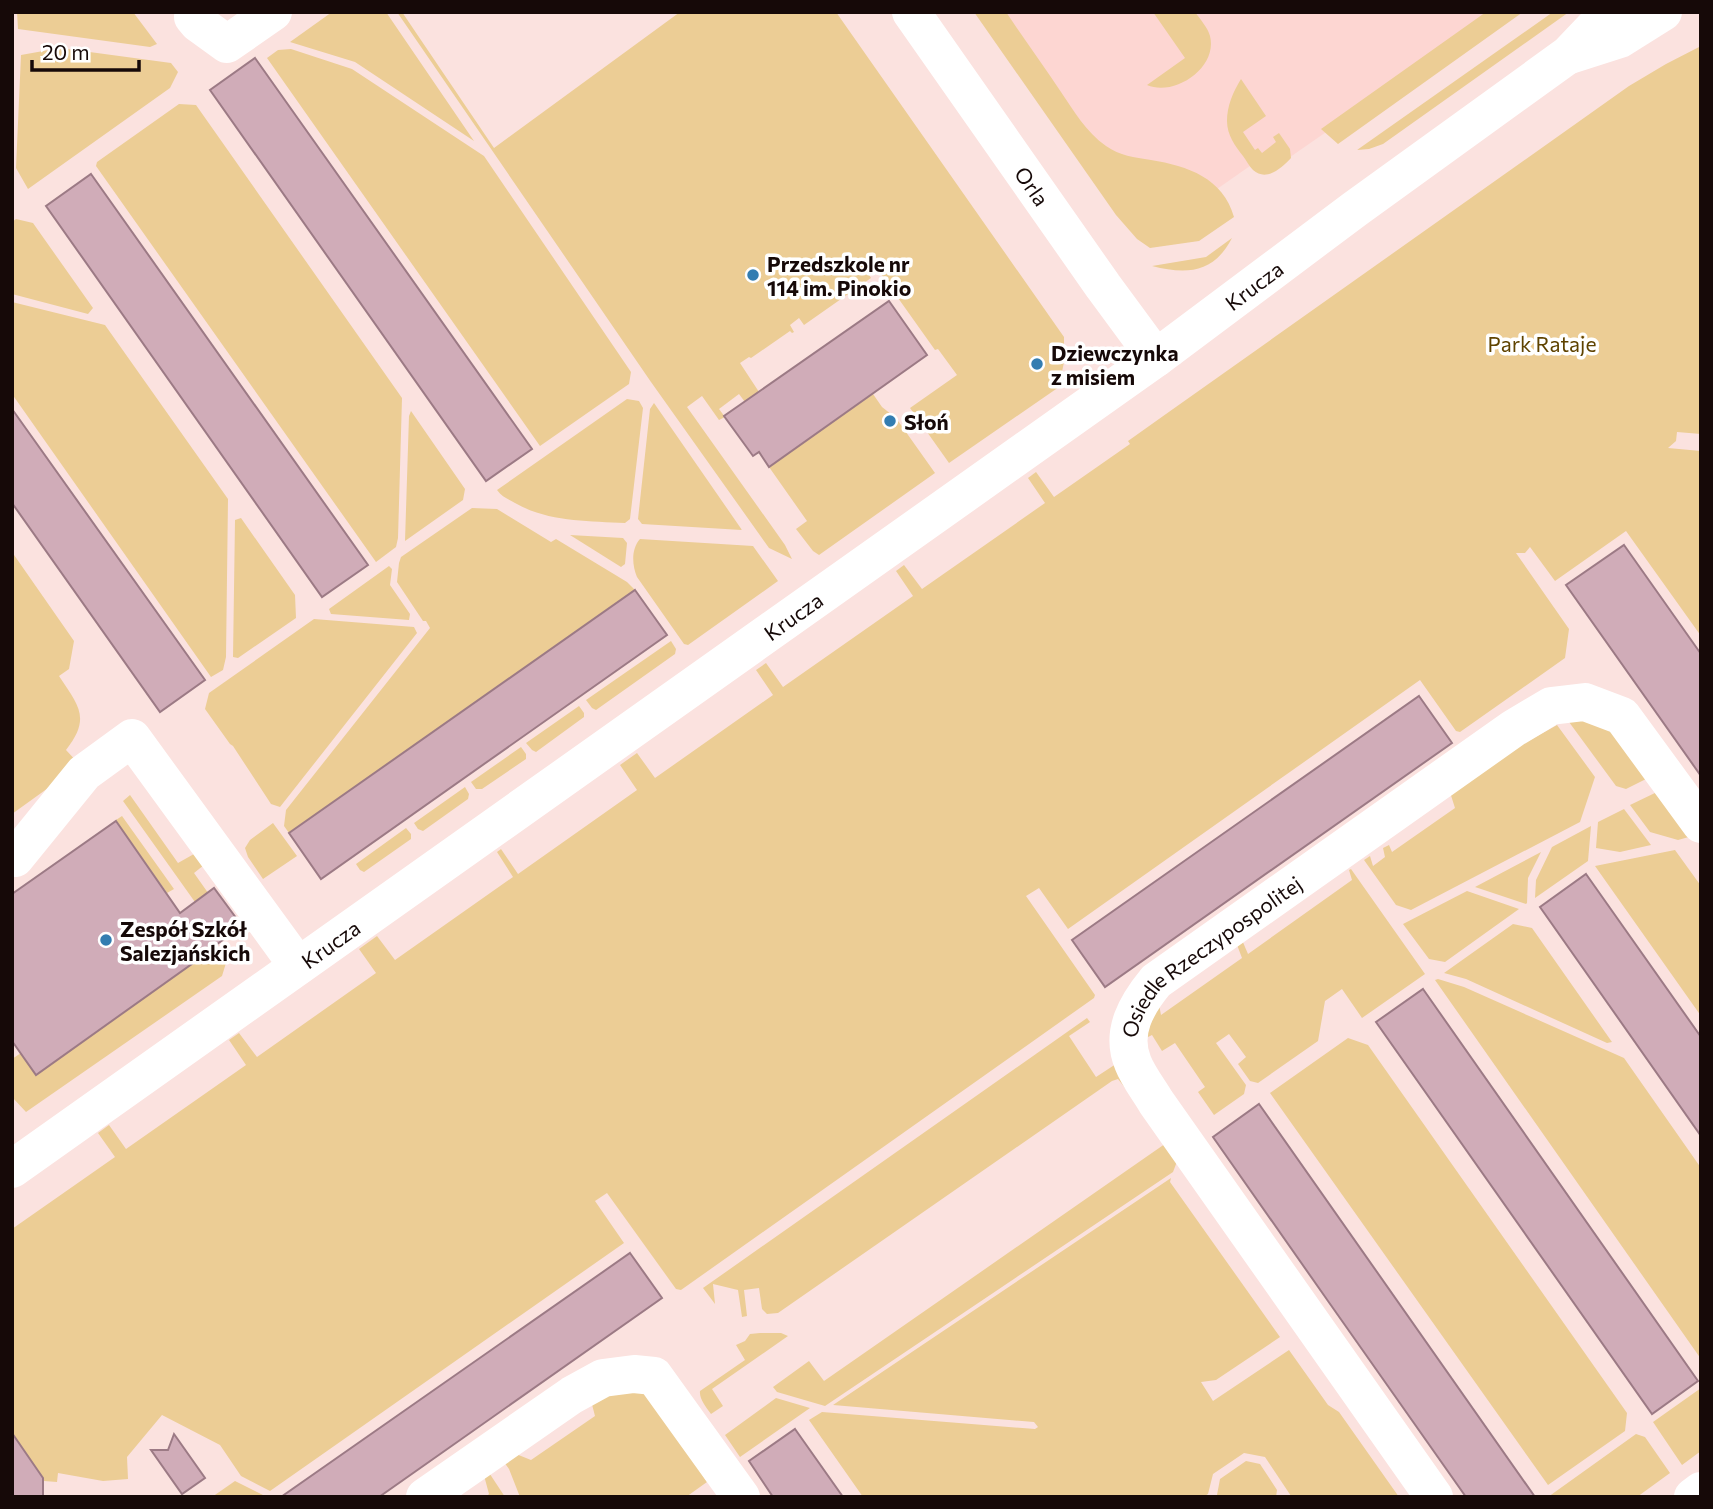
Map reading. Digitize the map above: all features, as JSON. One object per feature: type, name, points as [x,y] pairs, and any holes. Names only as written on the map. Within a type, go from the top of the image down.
[{"type":"street","points":[[194,14],[198,23],[227,44],[274,12]]},
{"type":"street","name":"Orla","points":[[911,12],[1156,358]]},
{"type":"street","name":"Krucza","points":[[12,1169],[1156,358],[1345,216],[1568,55],[1609,12]]},
{"type":"street","name":"Krucza","points":[[1568,55],[1620,39],[1663,12]]},
{"type":"street","name":"Osiedle Rzeczypospolitej","points":[[1434,1497],[1191,1152],[1133,1063],[1128,1038],[1132,1018],[1156,981],[1514,728],[1552,706],[1585,702],[1622,716],[1701,824]]},
{"type":"street","points":[[15,858],[84,773],[132,738],[298,966]]},
{"type":"street","points":[[425,1497],[572,1395],[603,1378],[634,1374],[654,1376],[741,1497]]},
{"type":"street","points":[[1693,1497],[1701,1492]]},
{"type":"shaded area","points":[[991,12],[1499,12],[1270,171],[1260,159],[1217,189],[1142,229]]},
{"type":"green space","points":[[17,12],[133,12],[157,44],[150,47],[18,29]]},
{"type":"green space","points":[[332,12],[386,12],[474,141],[355,62],[290,42]]},
{"type":"green space","name":"Przedszkole nr 114 im. Pinokio","points":[[397,12],[402,12],[494,148],[680,12],[836,12],[1064,337],[1064,362],[1059,387],[949,463],[910,408],[957,375],[938,349],[935,350],[876,267],[868,273],[871,278],[804,325],[799,318],[790,325],[794,332],[790,331],[740,363],[759,392],[745,402],[739,394],[719,409],[725,417],[719,420],[702,396],[687,407],[785,545],[792,559],[769,548],[651,382]]},
{"type":"green space","points":[[974,12],[1006,12],[1086,128],[1099,140],[1122,154],[1178,166],[1202,176],[1222,192],[1234,217],[1199,241],[1150,248],[1137,239],[1116,215]]},
{"type":"green space","points":[[1153,12],[1195,12],[1210,36],[1211,48],[1201,69],[1192,77],[1169,87],[1147,85],[1185,58]]},
{"type":"green space","points":[[1486,12],[1523,12],[1338,144],[1321,129]]},
{"type":"green space","points":[[1553,12],[1569,12],[1383,144],[1357,150]]},
{"type":"green space","name":"Park Rataje","points":[[1701,46],[1701,434],[1677,432],[1676,441],[1668,448],[1701,451],[1701,636],[1626,531],[1555,581],[1530,547],[1525,553],[1516,553],[1569,629],[1565,658],[1460,732],[1456,731],[1420,680],[1068,929],[1039,888],[1026,896],[1095,995],[1094,998],[681,1290],[676,1289],[607,1193],[595,1201],[624,1243],[270,1491],[241,1476],[220,1445],[162,1415],[127,1457],[128,1479],[103,1481],[58,1473],[57,1482],[44,1481],[18,1444],[12,1447],[12,1229],[115,1157],[98,1133],[109,1125],[126,1149],[246,1065],[229,1040],[239,1033],[257,1057],[376,973],[359,949],[377,936],[395,960],[513,877],[497,852],[501,849],[518,874],[637,790],[620,765],[637,753],[655,778],[773,695],[756,670],[766,663],[783,687],[913,596],[896,571],[904,565],[922,589],[1045,503],[1028,478],[1036,472],[1054,497],[1130,444],[1128,441],[1629,86]]},
{"type":"green space","points":[[60,48],[171,63],[178,72],[170,88],[28,189],[16,168],[21,55]]},
{"type":"green space","points":[[291,49],[352,69],[484,156],[631,372],[629,384],[540,446],[267,58],[278,50]]},
{"type":"green space","points":[[1241,79],[1266,116],[1243,132],[1255,150],[1258,148],[1262,153],[1276,142],[1273,137],[1279,133],[1290,149],[1291,158],[1268,174],[1263,175],[1253,170],[1228,131],[1229,105]]},
{"type":"green space","points":[[179,104],[196,105],[402,398],[398,538],[396,547],[376,562],[96,166],[97,162]]},
{"type":"green space","points":[[16,219],[33,223],[93,308],[88,314],[12,294],[12,222]]},
{"type":"green space","points":[[1232,238],[1225,250],[1208,265],[1188,270],[1152,266],[1206,257]]},
{"type":"green space","points":[[12,302],[105,325],[228,499],[226,657],[223,670],[211,677],[12,394]]},
{"type":"green space","points":[[873,394],[882,407],[896,418],[935,473],[819,555],[796,529],[807,521],[769,467]]},
{"type":"green space","points":[[627,399],[639,401],[643,408],[630,519],[625,523],[582,521],[541,514],[508,499],[497,490]]},
{"type":"green space","points":[[654,403],[742,530],[642,524],[638,519],[650,409]]},
{"type":"green space","points":[[411,411],[465,489],[463,500],[405,541],[409,416]]},
{"type":"green space","points":[[472,508],[497,509],[551,542],[556,539],[627,582],[635,590],[289,833],[284,826],[286,810],[430,628],[397,582],[401,557]]},
{"type":"green space","points":[[241,518],[295,595],[296,618],[238,658],[233,657],[235,520]]},
{"type":"green space","points":[[570,535],[623,538],[627,543],[625,564],[621,567]]},
{"type":"green space","points":[[640,539],[753,546],[778,581],[688,645],[684,644],[637,577],[633,557]]},
{"type":"green space","points":[[12,552],[74,641],[69,669],[59,676],[77,704],[79,712],[78,729],[66,750],[80,765],[12,814]]},
{"type":"green space","points":[[389,566],[392,569],[390,585],[410,614],[409,620],[331,614],[329,609]]},
{"type":"green space","points":[[314,619],[414,627],[417,633],[280,807],[271,804],[205,709],[209,693]]},
{"type":"green space","points":[[671,641],[676,649],[675,654],[596,710],[592,708],[586,700]]},
{"type":"green space","points":[[579,706],[584,717],[536,752],[526,743]]},
{"type":"green space","points":[[1584,720],[1614,727],[1650,777],[1626,789],[1616,786],[1569,722]]},
{"type":"green space","points":[[1557,725],[1595,777],[1580,822],[1411,910],[1396,905],[1364,860],[1370,856],[1373,866],[1385,857],[1383,848],[1389,845],[1392,852],[1455,808],[1448,786]]},
{"type":"green space","points":[[521,747],[526,759],[482,789],[476,789],[471,782]]},
{"type":"green space","points":[[465,787],[469,794],[468,799],[423,831],[418,829],[414,823]]},
{"type":"green space","points":[[1657,792],[1696,835],[1678,840],[1650,832],[1630,805]]},
{"type":"green space","points":[[130,795],[178,863],[201,850],[209,861],[194,873],[235,931],[222,940],[123,801]]},
{"type":"green space","points":[[1624,809],[1651,845],[1620,852],[1596,848],[1598,822]]},
{"type":"green space","points":[[122,816],[174,889],[167,893],[117,822]]},
{"type":"green space","points":[[273,823],[297,856],[263,879],[245,848],[250,840]]},
{"type":"green space","points":[[1591,826],[1588,861],[1535,898],[1536,880],[1552,847]]},
{"type":"green space","points":[[406,828],[411,839],[364,872],[360,870],[356,864]]},
{"type":"green space","points":[[1675,850],[1701,886],[1701,1016],[1595,866]]},
{"type":"green space","points":[[1541,852],[1528,878],[1526,904],[1475,887]]},
{"type":"green space","points":[[1351,869],[1425,974],[1362,1018],[1342,989],[1325,1001],[1318,1041],[1258,1083],[1250,1081],[1238,1064],[1246,1057],[1229,1034],[1216,1043],[1246,1085],[1244,1094],[1214,1115],[1198,1092],[1205,1087],[1175,1043],[1162,1051],[1152,1035],[1146,1038],[1157,994],[1161,1015],[1242,958],[1234,937],[1239,933],[1248,954],[1352,880]]},
{"type":"green space","points":[[1467,891],[1519,909],[1445,962],[1429,959],[1403,924]]},
{"type":"green space","points":[[1513,924],[1532,928],[1612,1042],[1607,1043],[1466,979],[1444,973]]},
{"type":"green space","points":[[200,925],[226,963],[222,976],[26,1112],[12,1097],[12,1059],[21,1053],[35,1075],[210,951]]},
{"type":"green space","points":[[1435,980],[1464,987],[1624,1058],[1701,1168],[1701,1359]]},
{"type":"green space","points":[[1087,1018],[1090,1022],[1069,1036],[1096,1077],[1119,1062],[1126,1089],[1118,1079],[1112,1081],[778,1313],[767,1314],[762,1309],[759,1288],[744,1290],[747,1316],[742,1317],[738,1290],[713,1284],[715,1304],[703,1288]]},
{"type":"green space","points":[[1348,1038],[1368,1045],[1627,1413],[1625,1431],[1548,1485],[1270,1093]]},
{"type":"green space","points":[[1172,1139],[1181,1151],[1173,1172],[825,1406],[777,1392],[773,1387],[809,1361],[824,1381]]},
{"type":"green space","points":[[1171,1178],[1170,1182],[1280,1337],[1216,1380],[1201,1382],[1213,1401],[1289,1350],[1328,1405],[1339,1412],[1399,1497],[1291,1496],[1265,1457],[1244,1453],[1213,1474],[1208,1494],[1203,1497],[863,1497],[809,1420],[822,1412],[1035,1429],[1038,1427],[1034,1422],[833,1405]]},
{"type":"green space","points":[[781,1333],[788,1336],[712,1389],[723,1406],[711,1414],[700,1391],[745,1360],[736,1345],[745,1341],[750,1334]]},
{"type":"green space","points":[[1701,1388],[1701,1451],[1682,1465],[1653,1422]]},
{"type":"green space","points":[[650,1392],[707,1482],[686,1497],[520,1497],[509,1469],[499,1455],[506,1450],[531,1460],[595,1416],[589,1393]]},
{"type":"green space","points":[[776,1398],[810,1408],[740,1457],[725,1435]]},
{"type":"green space","points":[[1636,1434],[1645,1437],[1670,1473],[1637,1497],[1548,1497]]},
{"type":"green space","points":[[1246,1461],[1260,1464],[1277,1490],[1276,1497],[1218,1497],[1220,1479]]},
{"type":"green space","points":[[484,1465],[505,1497],[486,1497],[489,1494],[482,1468]]},
{"type":"green space","points":[[235,1481],[267,1497],[212,1497]]},
{"type":"building","points":[[255,58],[532,449],[486,481],[210,90]]},
{"type":"building","points":[[91,174],[368,565],[322,597],[46,206]]},
{"type":"building","points":[[889,301],[927,355],[769,467],[759,452],[753,456],[724,416]]},
{"type":"building","points":[[12,409],[205,680],[160,712],[12,503]]},
{"type":"building","points":[[1624,545],[1701,654],[1701,776],[1566,585]]},
{"type":"building","points":[[635,590],[667,635],[321,879],[289,833]]},
{"type":"building","points":[[1419,696],[1452,743],[1105,987],[1072,940]]},
{"type":"building","name":"Zespół Szkół Salezjańskich","points":[[116,821],[180,913],[214,888],[242,926],[36,1075],[12,1041],[12,894]]},
{"type":"building","points":[[1586,874],[1701,1037],[1701,1136],[1540,907]]},
{"type":"building","points":[[1423,989],[1698,1381],[1652,1414],[1376,1022]]},
{"type":"building","points":[[1259,1104],[1535,1497],[1466,1497],[1328,1301],[1213,1137]]},
{"type":"building","points":[[630,1253],[662,1298],[379,1497],[281,1497]]},
{"type":"building","points":[[795,1429],[843,1497],[773,1497],[749,1461]]},
{"type":"building","points":[[12,1433],[43,1478],[43,1497],[12,1497]]},
{"type":"building","points":[[174,1434],[205,1478],[182,1494],[151,1450],[168,1450]]},
{"type":"place","name":"Przedszkole nr 114 im. Pinokio","points":[[753,275]]},
{"type":"place","name":"Dziewczynka z misiem","points":[[1037,364]]},
{"type":"place","name":"Słoń","points":[[890,421]]},
{"type":"place","name":"Zespół Szkół Salezjańskich","points":[[106,940]]}]
